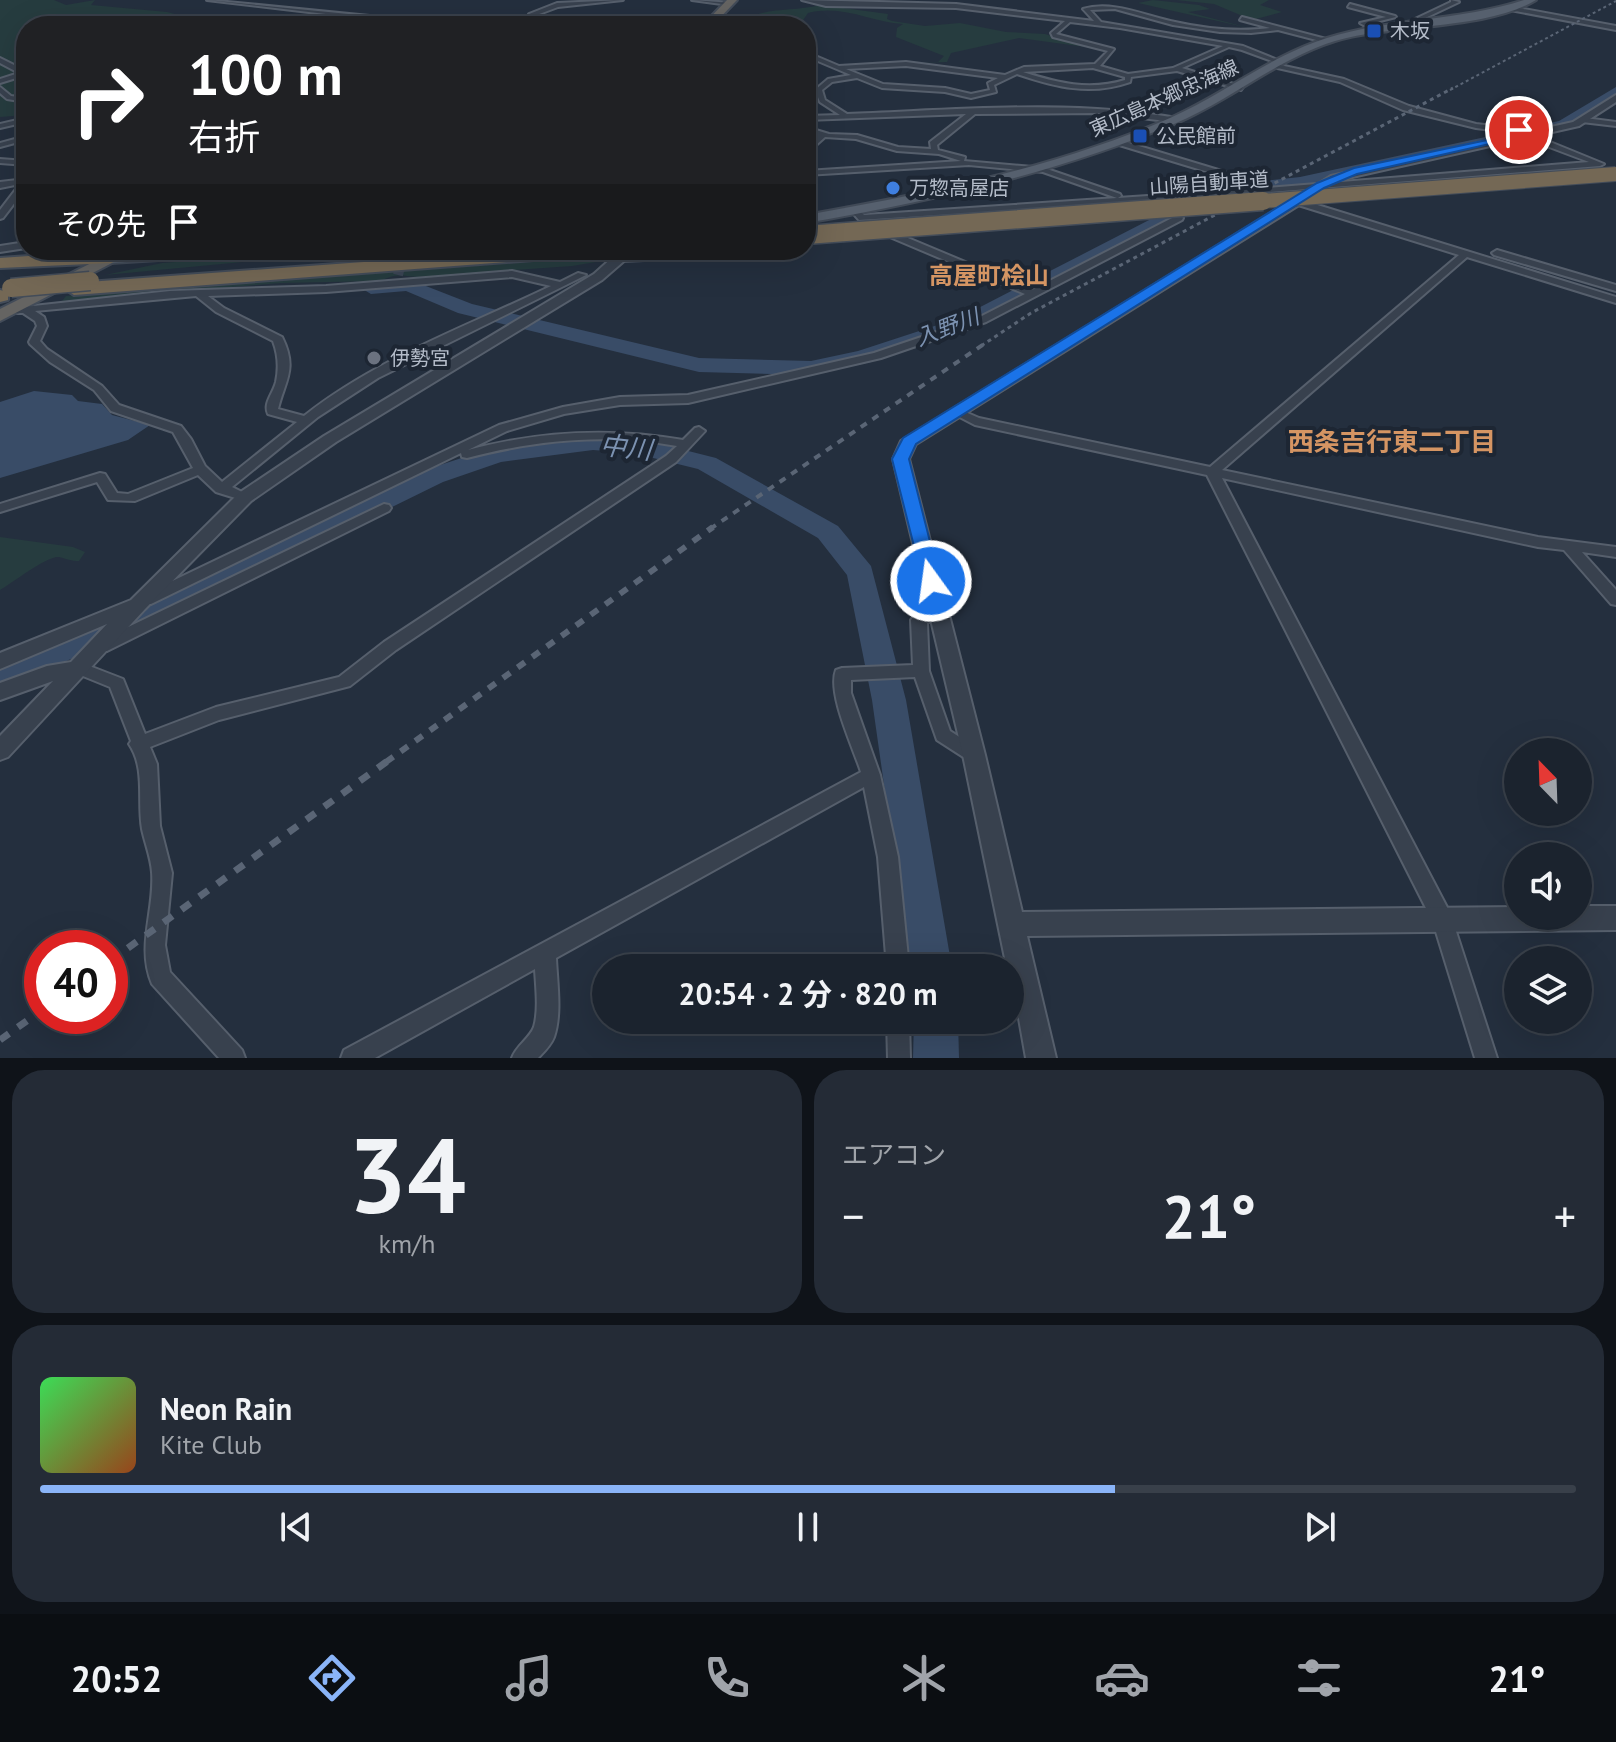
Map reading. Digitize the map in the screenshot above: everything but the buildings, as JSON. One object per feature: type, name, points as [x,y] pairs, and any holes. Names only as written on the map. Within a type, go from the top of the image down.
[{"type":"highway","name":"山陽自動車道","points":[[816,227],[1612,170]]},
{"type":"highway","name":"山陽自動車道","points":[[816,236],[1612,170]]},
{"type":"highway","points":[[3,300],[96,266],[249,260]]},
{"type":"highway","points":[[0,266],[285,260]]},
{"type":"highway","points":[[3,300],[96,266]]},
{"type":"highway","points":[[3,300],[96,266]]},
{"type":"main road","name":"東広島本郷忠海線","points":[[816,218],[859,214],[1038,169],[1119,142],[1241,88],[1279,64],[1328,41],[1374,29],[1532,0]]},
{"type":"main road","points":[[96,266],[155,260]]},
{"type":"street","points":[[210,0],[355,16]]},
{"type":"street","points":[[531,16],[559,2],[620,0]]},
{"type":"street","points":[[695,0],[731,2]]},
{"type":"street","points":[[805,0],[826,4],[956,6],[1100,24],[1254,51],[1279,64],[1342,80],[1406,108],[1476,126],[1526,132],[1612,170]]},
{"type":"street","points":[[1493,0],[1616,28]]},
{"type":"street","points":[[1421,22],[1416,20],[1456,2],[1453,1]]},
{"type":"street","points":[[1350,6],[1393,17],[1363,23],[1374,29]]},
{"type":"street","points":[[1100,24],[1086,9],[1129,9],[1160,20],[1257,32]]},
{"type":"street","points":[[1242,19],[1328,41]]},
{"type":"street","points":[[1068,22],[1055,36],[1112,50],[1095,67]]},
{"type":"street","points":[[816,59],[882,86],[945,90],[971,96],[991,93],[994,91],[990,84],[1017,72],[1043,67],[1095,67],[1128,76],[1175,69],[1257,32],[1279,28]]},
{"type":"street","points":[[837,68],[906,64],[1008,78]]},
{"type":"street","points":[[1175,69],[1241,88]]},
{"type":"street","points":[[1017,72],[1074,90],[1117,85],[1128,81],[1128,76]]},
{"type":"street","points":[[844,115],[822,101],[818,90],[830,80],[856,76]]},
{"type":"street","points":[[971,96],[978,111]]},
{"type":"street","points":[[1585,120],[1616,98]]},
{"type":"street","points":[[1070,101],[1094,111]]},
{"type":"street","points":[[935,151],[933,144],[958,122],[978,111]]},
{"type":"street","points":[[816,117],[901,117],[978,111],[1094,111],[1174,120]]},
{"type":"street","points":[[1041,1058],[974,755],[901,459],[909,441],[1320,185],[1354,171],[1526,132],[1585,120],[1616,124]]},
{"type":"street","points":[[816,133],[847,135],[889,148],[935,151],[969,163]]},
{"type":"street","points":[[816,142],[823,135]]},
{"type":"street","points":[[1119,142],[1222,174],[1225,190]]},
{"type":"street","points":[[816,172],[969,163],[1038,169],[1125,199]]},
{"type":"street","points":[[1027,291],[860,221],[859,214],[1163,197],[1225,190],[1612,170]]},
{"type":"street","points":[[0,216],[16,194]]},
{"type":"street","points":[[1163,197],[1175,214]]},
{"type":"street","points":[[1300,200],[1616,300]]},
{"type":"street","points":[[1300,200],[1616,288]]},
{"type":"street","points":[[816,237],[1175,214]]},
{"type":"street","points":[[0,661],[138,604],[503,428],[563,411],[620,401],[688,399],[862,360],[982,320],[1027,291],[1175,214]]},
{"type":"street","points":[[1212,472],[1466,253]]},
{"type":"street","points":[[0,751],[138,604],[245,497],[330,439],[598,277],[616,260]]},
{"type":"street","points":[[28,312],[201,292],[326,289],[398,279],[512,274],[561,285]]},
{"type":"street","points":[[221,489],[258,465],[303,420],[395,362],[581,275]]},
{"type":"street","points":[[201,292],[200,295],[220,310],[278,339],[283,375],[280,394],[271,406],[272,411],[303,420]]},
{"type":"street","points":[[3,300],[40,319],[42,326],[34,342],[48,358],[78,372],[115,408],[177,429],[184,436],[199,470],[221,489],[245,497]]},
{"type":"street","points":[[956,412],[975,421],[1570,548],[1616,552]]},
{"type":"street","points":[[138,744],[216,714],[344,682],[390,646],[680,449],[699,431]]},
{"type":"street","points":[[439,459],[524,439],[584,433],[632,435],[680,449]]},
{"type":"street","points":[[0,508],[100,477],[113,497],[130,498],[199,470]]},
{"type":"street","points":[[1212,472],[1443,920],[1486,1058]]},
{"type":"street","points":[[95,650],[384,508]]},
{"type":"street","points":[[1570,548],[1616,600]]},
{"type":"street","points":[[938,612],[919,620],[916,671],[943,735],[974,755]]},
{"type":"street","points":[[0,692],[47,674],[79,668],[117,683],[148,764],[151,826],[162,873],[155,945],[160,977],[234,1058]]},
{"type":"street","points":[[897,954],[888,857],[871,775],[843,693],[842,674],[916,671]]},
{"type":"street","points":[[352,1058],[871,775]]},
{"type":"street","points":[[1011,924],[1616,918]]},
{"type":"street","points":[[523,1058],[544,1034],[547,1002],[545,953]]},
{"type":"street","points":[[898,1034],[899,1058]]},
{"type":"green space","points":[[0,0],[54,0],[66,5],[95,0],[91,5],[182,16],[16,16],[16,116],[0,117]]},
{"type":"green space","points":[[1153,0],[1199,5],[1210,9],[1188,12],[1249,28],[1138,3]]},
{"type":"green space","points":[[1176,0],[1269,0],[1260,5],[1282,12],[1252,20],[1214,4]]},
{"type":"green space","points":[[821,5],[888,14],[887,19],[892,21],[925,26],[960,23],[1006,32],[1045,34],[1086,47],[1019,38],[951,53],[947,62],[915,63],[938,62],[944,56],[896,37],[897,28],[903,24],[833,11],[808,13],[806,16],[751,16]]},
{"type":"green space","points":[[202,260],[263,260],[105,275],[162,263]]},
{"type":"green space","points":[[558,260],[597,260],[572,266],[399,276],[380,281],[281,283],[62,301],[66,296]]},
{"type":"green space","points":[[0,537],[73,547],[85,552],[79,561],[59,557],[47,560],[0,590]]},
{"type":"water","points":[[34,391],[72,395],[78,401],[102,404],[112,415],[150,425],[128,440],[0,478],[0,402]]},
{"type":"waterway","points":[[801,0],[827,5]]},
{"type":"waterway","points":[[961,8],[1094,25]]},
{"type":"waterway","points":[[1135,30],[1236,48]]},
{"type":"waterway","points":[[1249,52],[1288,67]]},
{"type":"waterway","points":[[1344,80],[1367,90]]},
{"type":"waterway","points":[[1362,88],[1394,101]]},
{"type":"waterway","name":"入野川","points":[[371,288],[408,285],[465,309],[699,365],[811,368],[863,357],[966,322],[1221,190],[1300,182],[1563,124],[1578,118],[1582,110],[1616,91]]},
{"type":"waterway","points":[[1488,126],[1540,128]]},
{"type":"waterway","name":"中川","points":[[0,678],[163,607],[434,476],[495,455],[542,446],[593,442],[633,445],[707,463],[828,532],[861,573],[889,700],[892,736],[929,954]]},
{"type":"waterway","name":"中川","points":[[936,1034],[936,1058]]},
{"type":"tunnel","points":[[398,275],[402,260]]},
{"type":"railway","points":[[1450,90],[1616,1]]},
{"type":"railway","points":[[983,345],[1031,313],[1453,88]]},
{"type":"railway","points":[[710,529],[983,345]]},
{"type":"railway","points":[[386,762],[713,527]]},
{"type":"railway","points":[[128,948],[389,760]]},
{"type":"railway","points":[[0,1040],[24,1023]]},
{"type":"place","name":"木坂","points":[[1374,31]]},
{"type":"place","name":"公民館前","points":[[1140,136]]},
{"type":"place","name":"万惣高屋店","points":[[893,188]]},
{"type":"place","name":"伊勢宮","points":[[374,358]]},
{"type":"district","name":"高屋町桧山","points":[[989,275]]},
{"type":"district","name":"西条吉行東二丁目","points":[[1392,441]]},
{"type":"route","points":[[931,581],[901,459],[909,441],[1320,185],[1354,171],[1533,133],[1519,130]]}]
